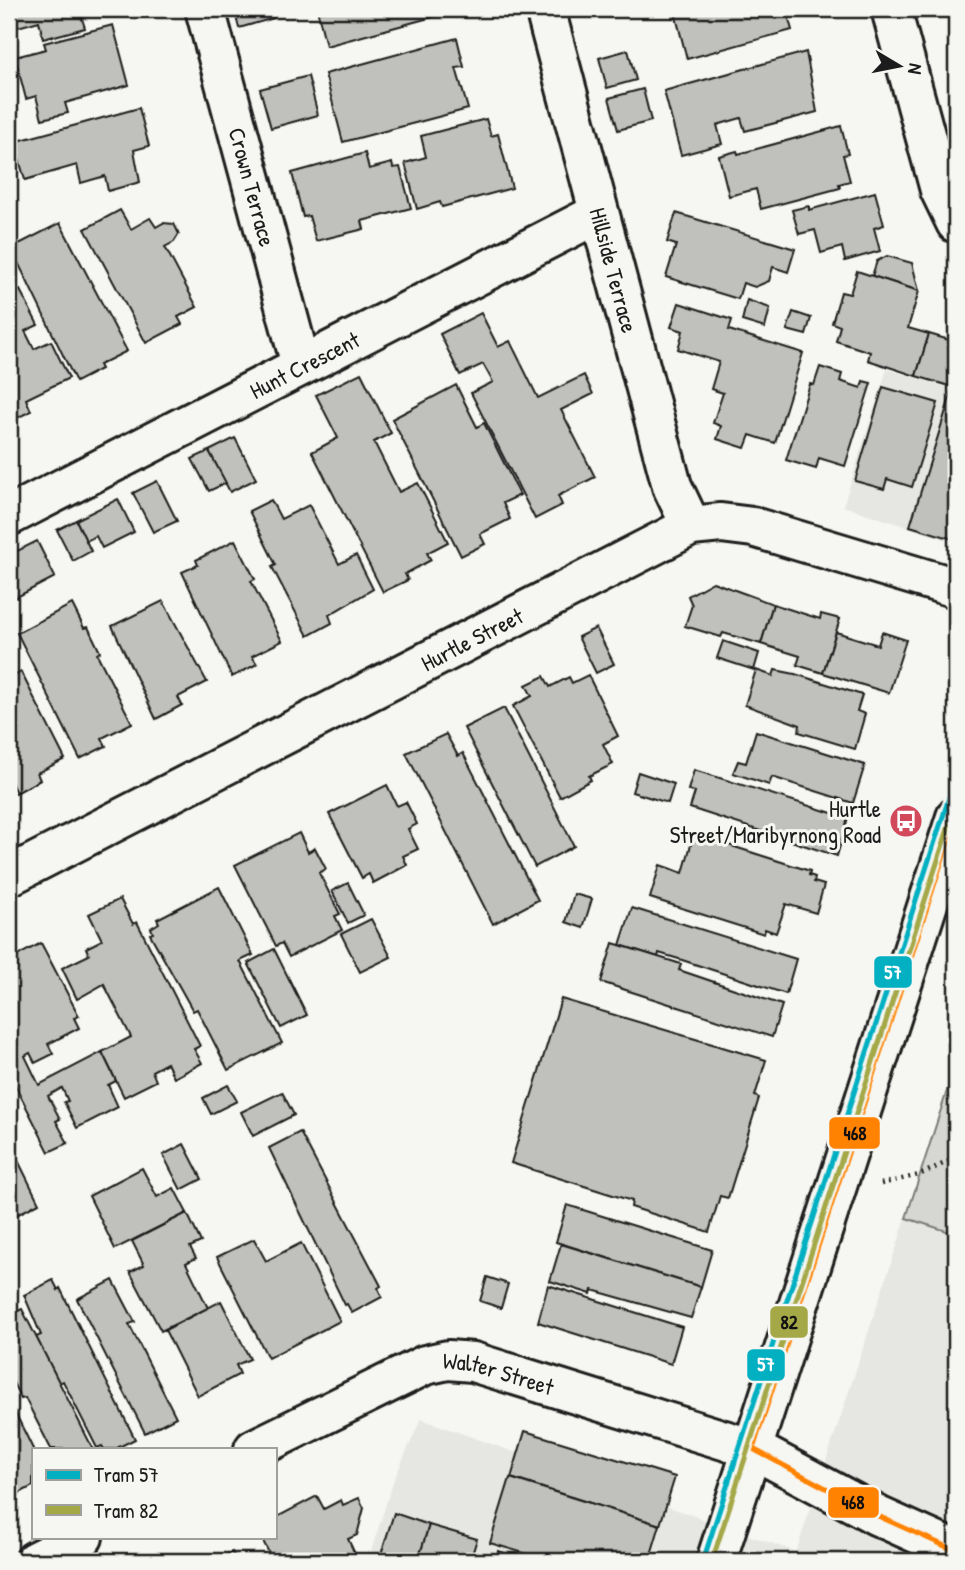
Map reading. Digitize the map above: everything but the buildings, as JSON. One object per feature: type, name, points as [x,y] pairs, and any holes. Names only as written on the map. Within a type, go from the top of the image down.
[{"type":"street","name":"Crown Terrace","points":[[205,9],[301,365]]},
{"type":"street","name":"Hillside Terrace","points":[[545,9],[672,486],[691,526]]},
{"type":"street","points":[[891,9],[940,190],[956,223]]},
{"type":"street","name":"Hunt Crescent","points":[[9,516],[599,212]]},
{"type":"street","name":"Hurtle Street","points":[[9,876],[691,526],[721,523],[753,527],[956,588]]},
{"type":"street","points":[[716,1561],[956,817]]},
{"type":"street","name":"Walter Street","points":[[256,1448],[425,1364],[447,1360],[473,1362],[753,1449],[878,1516],[956,1551]]},
{"type":"street","points":[[35,1561],[81,1538]]},
{"type":"path","points":[[836,1195],[919,1175],[956,1158]]},
{"type":"shaded area","points":[[887,369],[956,390],[956,543],[843,506]]},
{"type":"shaded area","points":[[956,1063],[956,1234],[906,1218]]},
{"type":"shaded area","points":[[906,1218],[956,1234],[956,1561],[368,1561],[393,1482],[421,1419],[796,1552]]},
{"type":"tram line","name":"57","points":[[703,1561],[956,776]]},
{"type":"tram line","name":"82","points":[[712,1561],[956,804]]},
{"type":"transit line","name":"468","points":[[753,1449],[956,817]]},
{"type":"transit line","name":"468","points":[[753,1449],[878,1516],[956,1551]]},
{"type":"place","name":"Hurtle Street/Maribyrnong Road","points":[[906,821]]}]
